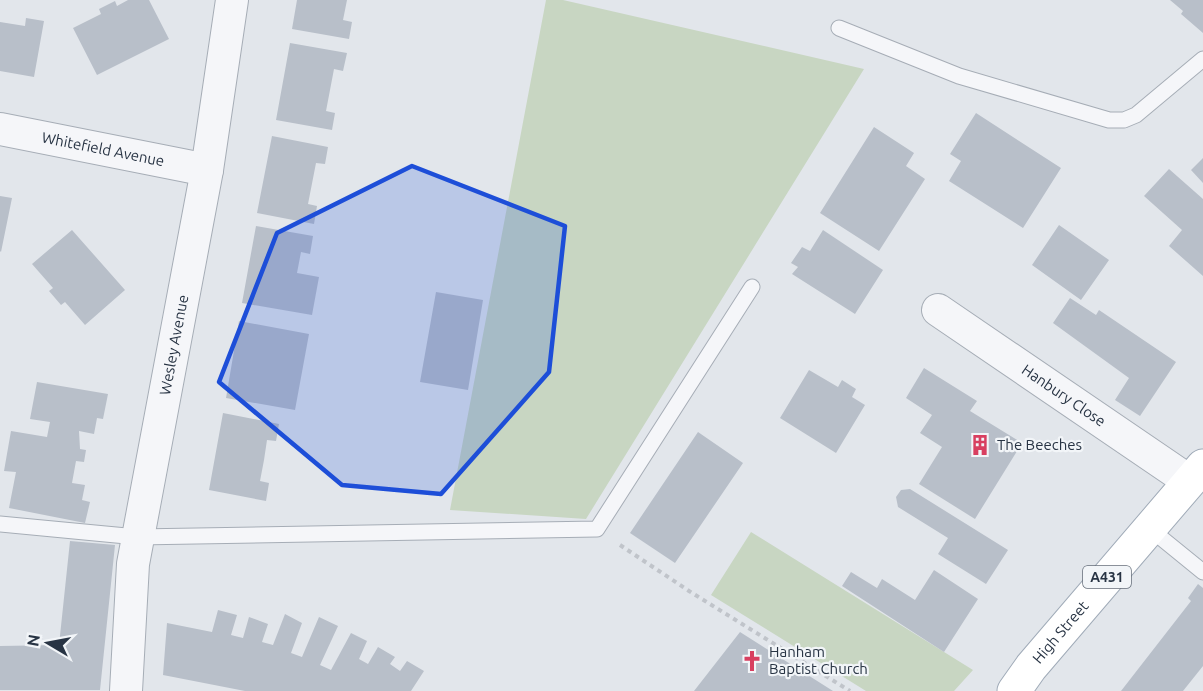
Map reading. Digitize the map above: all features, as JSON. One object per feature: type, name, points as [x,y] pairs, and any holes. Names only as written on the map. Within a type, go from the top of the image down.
[{"type":"main road","name":"High Street","points":[[1014,691],[1031,667],[1196,473]]},
{"type":"street","name":"Wesley Avenue","points":[[126,691],[133,564],[137,537],[207,170],[232,0]]},
{"type":"street","name":"Whitefield Avenue","points":[[0,129],[207,170]]},
{"type":"street","name":"Hanbury Close","points":[[938,310],[1196,473]]},
{"type":"lane","points":[[839,28],[959,76],[1109,120],[1124,120],[1136,115],[1203,59]]},
{"type":"lane","points":[[0,524],[137,537],[597,529],[753,287]]},
{"type":"lane","points":[[1149,528],[1203,572]]},
{"type":"path","points":[[597,529],[689,591],[850,691]]},
{"type":"highlighted area","points":[[412,166],[565,226],[549,372],[441,494],[342,485],[219,382],[277,233]]},
{"type":"green space","points":[[546,0],[563,0],[864,69],[586,519],[450,510]]},
{"type":"green space","points":[[751,532],[973,670],[954,691],[866,691],[711,595]]},
{"type":"building","points":[[128,0],[149,0],[169,39],[97,75],[73,28],[101,14],[99,9],[115,1],[117,6]]},
{"type":"building","points":[[297,0],[347,0],[343,20],[352,22],[349,39],[292,29]]},
{"type":"building","points":[[1170,0],[1203,0],[1203,33],[1181,14],[1183,11]]},
{"type":"building","points":[[26,18],[44,21],[34,77],[0,71],[0,22],[25,26]]},
{"type":"building","points":[[290,43],[347,53],[343,71],[334,69],[326,111],[335,113],[332,130],[276,120]]},
{"type":"building","points":[[976,113],[1061,168],[1023,228],[949,181],[961,161],[950,154]]},
{"type":"building","points":[[874,127],[914,153],[906,166],[925,179],[879,251],[820,213]]},
{"type":"building","points":[[272,136],[328,147],[325,164],[316,163],[308,204],[317,206],[314,224],[257,213]]},
{"type":"building","points":[[1203,158],[1203,183],[1191,170]]},
{"type":"building","points":[[1169,169],[1203,199],[1203,276],[1169,246],[1182,230],[1144,196]]},
{"type":"building","points":[[0,196],[12,198],[1,252],[0,251]]},
{"type":"building","points":[[1059,225],[1109,260],[1081,300],[1032,265]]},
{"type":"building","points":[[256,226],[313,236],[310,254],[301,252],[297,273],[319,277],[312,315],[242,303]]},
{"type":"building","points":[[72,230],[125,290],[85,325],[65,302],[61,305],[49,291],[53,288],[32,264]]},
{"type":"building","points":[[823,230],[883,270],[855,314],[792,274],[798,267],[791,263],[802,247],[810,251]]},
{"type":"building","points":[[436,292],[483,300],[468,390],[420,382]]},
{"type":"building","points":[[1070,298],[1096,315],[1099,310],[1176,362],[1140,416],[1115,400],[1129,378],[1053,323]]},
{"type":"building","points":[[239,321],[309,334],[295,410],[226,398]]},
{"type":"building","name":"The Beeches","points":[[924,368],[977,401],[970,411],[1022,443],[975,519],[919,484],[942,447],[920,433],[932,415],[906,398]]},
{"type":"building","points":[[809,370],[838,387],[842,380],[856,389],[852,397],[865,405],[836,453],[780,418]]},
{"type":"building","points":[[37,382],[108,394],[103,419],[97,418],[94,434],[79,431],[80,449],[86,450],[84,462],[76,461],[72,483],[85,485],[82,500],[90,502],[85,523],[9,508],[16,472],[4,471],[11,431],[47,437],[50,422],[30,419]]},
{"type":"building","points":[[223,413],[279,424],[276,441],[267,440],[260,481],[269,483],[266,501],[209,490]]},
{"type":"building","points":[[698,432],[743,463],[675,563],[630,533]]},
{"type":"building","points":[[910,489],[1008,550],[986,584],[938,554],[948,538],[898,507],[896,497],[901,490]]},
{"type":"building","points":[[70,541],[115,545],[100,690],[0,690],[0,646],[59,645]]},
{"type":"building","points":[[934,570],[978,599],[944,652],[842,586],[851,572],[877,588],[882,579],[915,600]]},
{"type":"building","points":[[1198,584],[1203,588],[1203,666],[1183,691],[1121,691],[1191,601],[1188,598]]},
{"type":"building","points":[[218,610],[237,615],[231,635],[243,638],[249,617],[268,624],[262,642],[273,645],[285,614],[302,623],[291,653],[302,657],[319,617],[338,626],[320,665],[331,670],[351,633],[367,641],[359,659],[368,664],[378,647],[395,657],[390,664],[400,671],[407,661],[424,671],[411,691],[245,691],[163,675],[167,623],[212,632]]},
{"type":"building","name":"Hanham Baptist Church","points":[[740,632],[833,691],[694,691]]},
{"type":"place","name":"The Beeches","points":[[980,445]]},
{"type":"place","name":"Hanham Baptist Church","points":[[752,661]]}]
